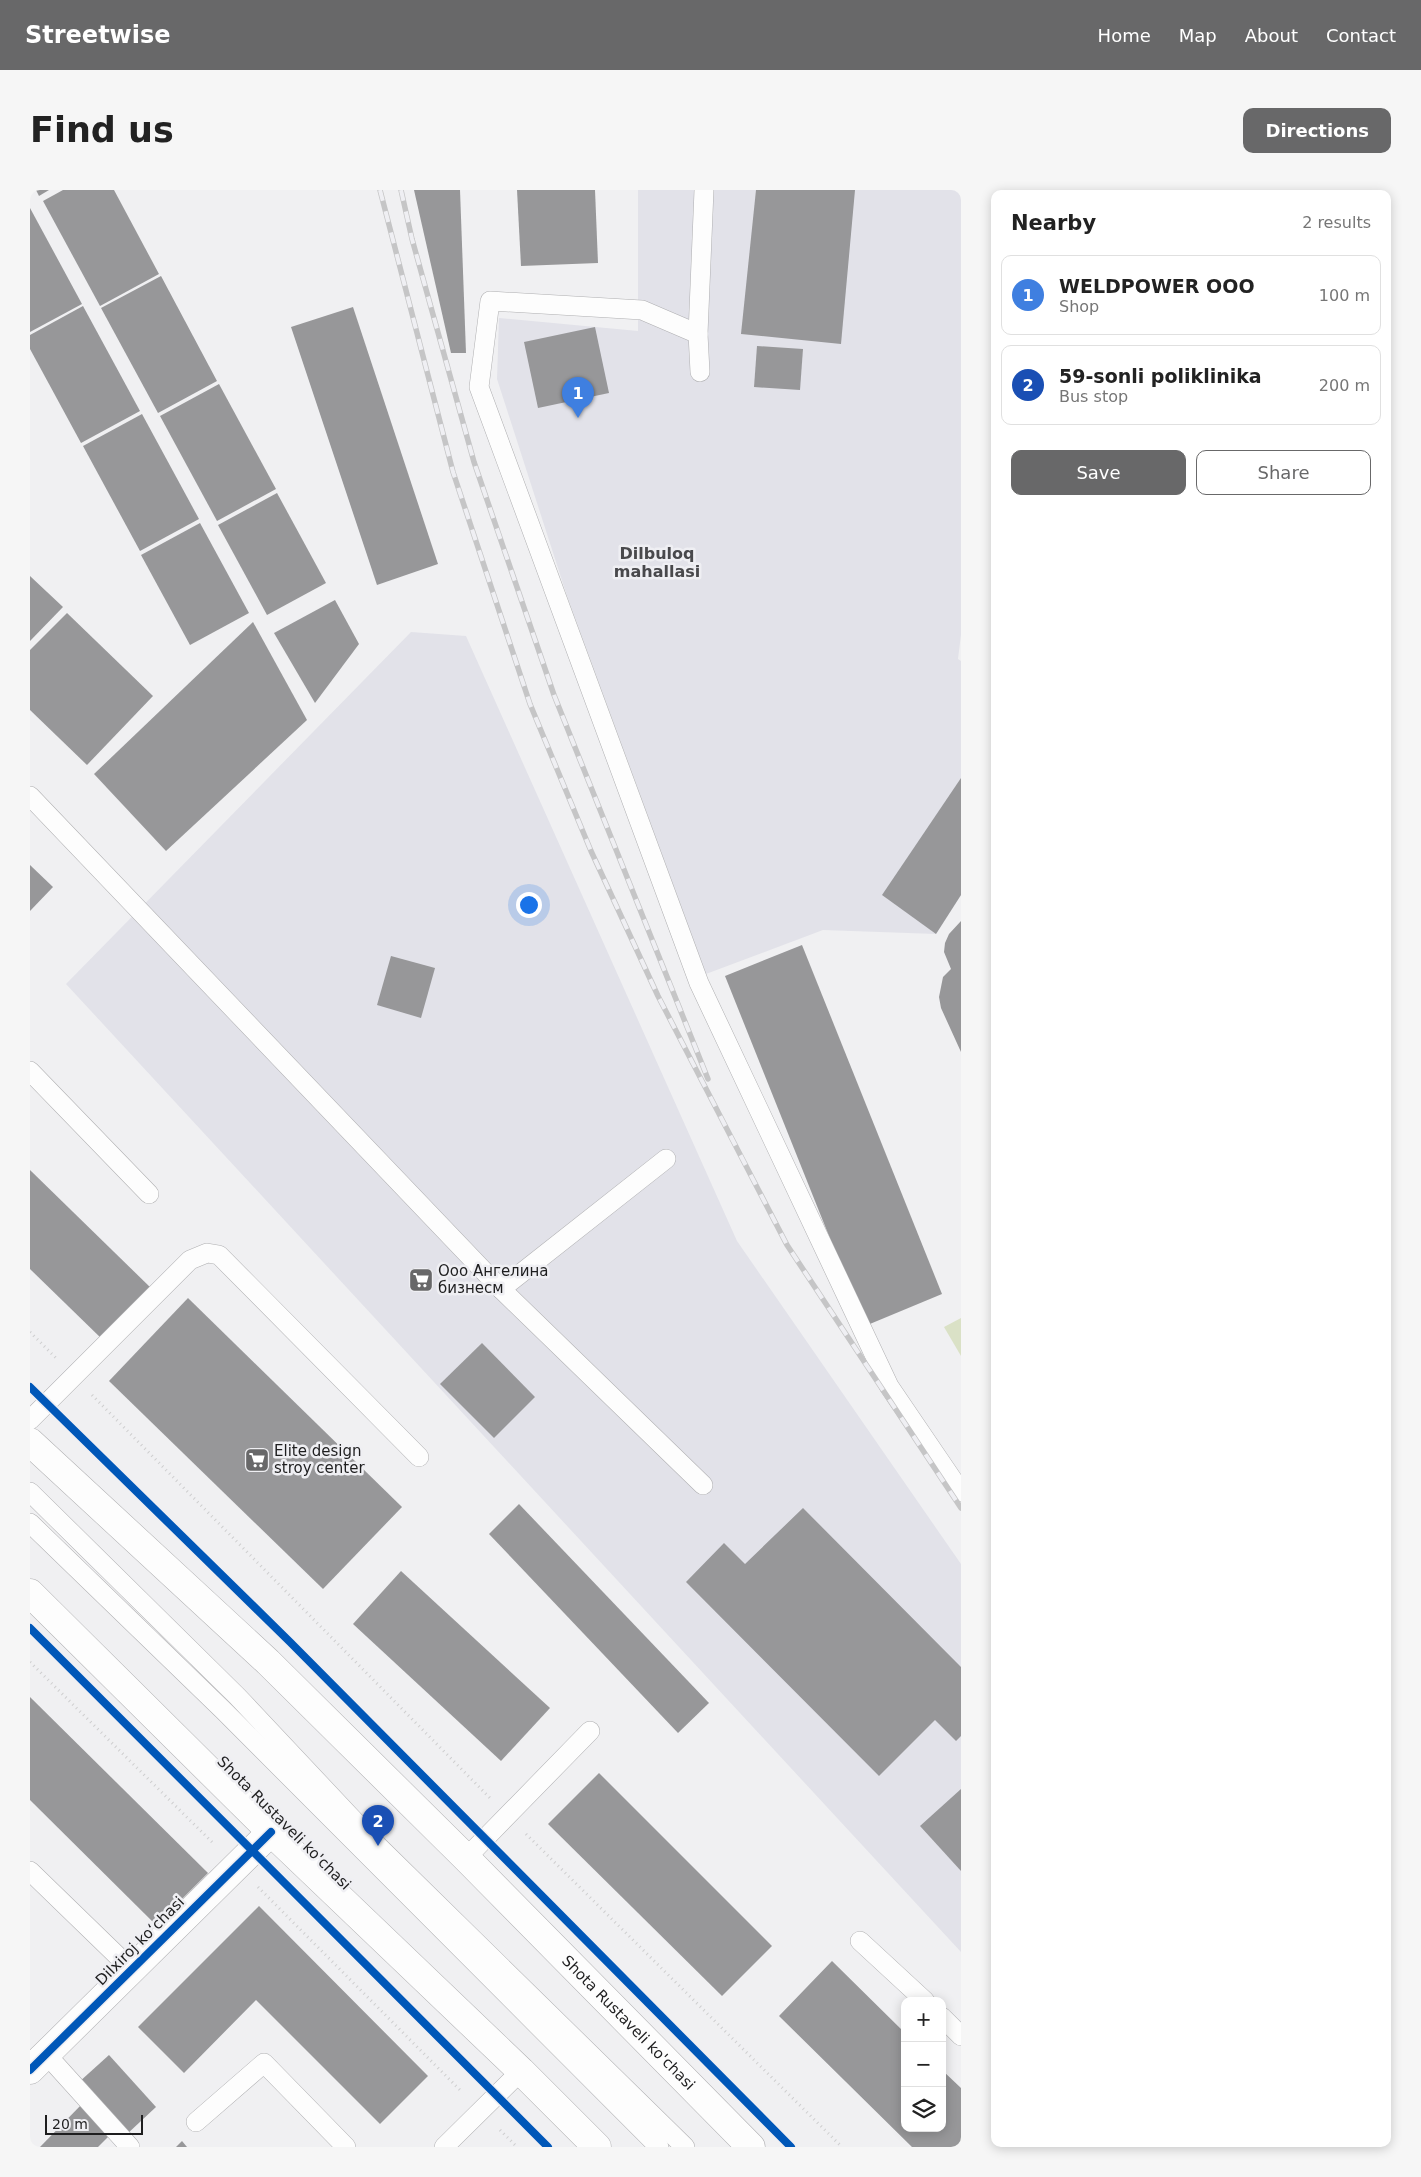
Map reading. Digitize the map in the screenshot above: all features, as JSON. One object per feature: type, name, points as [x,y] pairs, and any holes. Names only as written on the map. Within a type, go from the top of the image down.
[{"type":"main road","name":"Shota Rustaveli ko'chasi","points":[[30,1442],[268,1662],[466,1858],[751,2147]]},
{"type":"main road","name":"Shota Rustaveli ko'chasi","points":[[30,1593],[271,1832],[521,2071],[597,2147]]},
{"type":"main road","name":"Dilxiroj ko‘chasi","points":[[38,2062],[235,1865],[271,1832]]},
{"type":"lane","points":[[700,372],[698,334],[704,190]]},
{"type":"lane","points":[[698,334],[642,310],[490,301],[479,387],[699,983],[889,1386],[961,1492]]},
{"type":"lane","points":[[30,796],[501,1290],[704,1485]]},
{"type":"lane","points":[[30,1071],[149,1194]]},
{"type":"lane","points":[[501,1290],[666,1159]]},
{"type":"lane","points":[[30,1420],[190,1260],[207,1253],[219,1255],[419,1457]]},
{"type":"lane","points":[[30,1492],[237,1696],[378,1846],[685,2147]]},
{"type":"lane","points":[[30,1523],[223,1710],[648,2139],[659,2147]]},
{"type":"lane","points":[[466,1858],[590,1731]]},
{"type":"lane","points":[[30,1871],[131,1969]]},
{"type":"lane","points":[[860,1940],[921,1997]]},
{"type":"lane","points":[[946,2022],[961,2036]]},
{"type":"lane","points":[[38,2062],[130,2147]]},
{"type":"lane","points":[[196,2122],[264,2063],[346,2147]]},
{"type":"lane","points":[[444,2147],[521,2071]]},
{"type":"path","points":[[30,1332],[507,1816],[842,2147]]},
{"type":"path","points":[[30,1662],[517,2147]]},
{"type":"shaded area","points":[[638,190],[961,190],[961,635],[958,659],[961,661],[961,895],[936,934],[823,930],[706,974],[567,596],[497,379],[499,318],[638,331]]},
{"type":"shaded area","points":[[411,632],[466,636],[737,1241],[961,1564],[961,1952],[66,984]]},
{"type":"green space","points":[[961,1318],[961,1356],[944,1327]]},
{"type":"building","points":[[36,190],[49,190],[39,196]]},
{"type":"building","points":[[63,190],[114,190],[159,274],[100,306],[43,201]]},
{"type":"building","points":[[414,190],[460,190],[466,353],[451,353]]},
{"type":"building","points":[[517,190],[595,190],[598,263],[521,266]]},
{"type":"building","points":[[756,190],[855,190],[841,344],[741,334]]},
{"type":"building","points":[[30,208],[82,304],[30,332]]},
{"type":"building","points":[[161,276],[217,381],[158,413],[101,308]]},
{"type":"building","points":[[83,306],[140,411],[81,443],[30,349],[30,335]]},
{"type":"building","points":[[353,307],[438,564],[377,585],[291,327]]},
{"type":"building","points":[[595,327],[609,393],[538,408],[524,342]]},
{"type":"building","points":[[757,346],[803,349],[800,390],[754,387]]},
{"type":"building","points":[[219,384],[276,489],[217,521],[160,416]]},
{"type":"building","points":[[142,414],[199,519],[140,551],[83,446]]},
{"type":"building","points":[[277,493],[326,583],[267,615],[218,525]]},
{"type":"building","points":[[200,523],[249,613],[190,645],[141,555]]},
{"type":"building","points":[[30,576],[63,607],[30,641]]},
{"type":"building","points":[[335,600],[359,644],[315,703],[274,633]]},
{"type":"building","points":[[67,613],[153,696],[87,765],[30,710],[30,650]]},
{"type":"building","points":[[253,622],[307,720],[166,851],[94,774]]},
{"type":"building","points":[[961,778],[961,895],[936,934],[882,895]]},
{"type":"building","points":[[30,865],[53,887],[30,911]]},
{"type":"building","points":[[961,921],[961,1052],[941,1008],[939,997],[943,977],[951,969],[944,952],[945,943],[949,934]]},
{"type":"building","points":[[802,945],[942,1294],[865,1326],[725,976]]},
{"type":"building","points":[[391,956],[435,968],[421,1018],[377,1005]]},
{"type":"building","points":[[30,1170],[153,1290],[104,1341],[30,1269]]},
{"type":"building","points":[[188,1298],[402,1507],[323,1589],[109,1381]]},
{"type":"building","points":[[482,1343],[535,1397],[494,1438],[440,1384]]},
{"type":"building","points":[[519,1504],[709,1703],[678,1733],[489,1534]]},
{"type":"building","points":[[803,1508],[961,1667],[961,1736],[956,1741],[935,1720],[879,1776],[686,1582],[724,1543],[745,1564]]},
{"type":"building","points":[[401,1571],[550,1708],[501,1761],[353,1624]]},
{"type":"building","points":[[30,1697],[208,1873],[156,1925],[30,1800]]},
{"type":"building","points":[[599,1773],[772,1946],[722,1996],[548,1824]]},
{"type":"building","points":[[961,1789],[961,1871],[920,1826]]},
{"type":"building","points":[[259,1906],[428,2076],[380,2124],[256,2000],[184,2073],[138,2027]]},
{"type":"building","points":[[832,1961],[901,2029],[901,2132],[946,2132],[946,2074],[961,2088],[961,2147],[912,2147],[779,2016]]},
{"type":"building","points":[[109,2055],[156,2107],[126,2135],[78,2083]]},
{"type":"building","points":[[82,2104],[111,2134],[98,2147],[40,2147]]},
{"type":"building","points":[[182,2141],[187,2147],[176,2147]]},
{"type":"railway","points":[[380,190],[453,472],[530,704],[591,851],[658,996],[787,1245],[961,1508]]},
{"type":"railway","points":[[401,190],[412,239],[474,462],[554,695],[708,1079]]},
{"type":"cycle path","points":[[30,1387],[290,1642],[791,2147]]},
{"type":"cycle path","points":[[30,1628],[548,2147]]},
{"type":"cycle path","points":[[30,2070],[271,1832]]},
{"type":"place","name":"WELDPOWER ООО","points":[[578,418]]},
{"type":"place","name":"Ооо Ангелина бизнесм","points":[[421,1280]]},
{"type":"place","name":"Elite design stroy center","points":[[257,1460]]},
{"type":"place","name":"59-sonli poliklinika","points":[[378,1846]]},
{"type":"district","name":"Dilbuloq mahallasi","points":[[657,562]]}]
